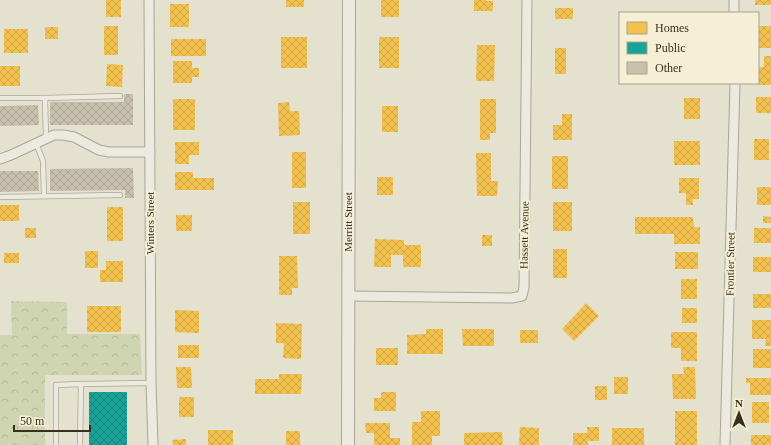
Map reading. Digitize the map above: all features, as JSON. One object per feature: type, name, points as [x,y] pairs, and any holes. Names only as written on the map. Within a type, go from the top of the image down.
[{"type":"street","name":"Winters Street","points":[[149,0],[151,383],[153,445]]},
{"type":"street","name":"Merritt Street","points":[[348,445],[349,0]]},
{"type":"street","name":"Hassett Avenue","points":[[348,296],[512,298],[522,296],[524,287],[527,0]]},
{"type":"street","points":[[734,0],[734,12]]},
{"type":"street","name":"Frontier Street","points":[[726,445],[735,84]]},
{"type":"street","points":[[0,159],[54,135],[74,137],[99,150],[109,152],[150,152]]},
{"type":"lane","points":[[0,98],[120,96]]},
{"type":"lane","points":[[45,98],[46,138]]},
{"type":"lane","points":[[36,143],[43,161],[44,196]]},
{"type":"lane","points":[[0,197],[120,195]]},
{"type":"lane","points":[[56,445],[56,385],[151,383]]},
{"type":"lane","points":[[80,445],[81,384]]},
{"type":"green space","points":[[11,301],[67,302],[67,334],[140,334],[142,375],[45,375],[45,445],[0,445],[0,335],[12,335]]},
{"type":"building: Homes","points":[[106,0],[121,0],[121,17],[106,17]]},
{"type":"building: Homes","points":[[286,0],[304,0],[304,7],[286,7]]},
{"type":"building: Homes","points":[[381,0],[399,0],[399,17],[381,17]]},
{"type":"building: Homes","points":[[474,0],[493,1],[493,11],[474,11]]},
{"type":"building: Homes","points":[[755,0],[771,0],[771,5],[755,5]]},
{"type":"building: Homes","points":[[170,4],[189,4],[189,27],[170,27]]},
{"type":"building: Homes","points":[[555,8],[573,8],[573,19],[555,19]]},
{"type":"building: Homes","points":[[104,26],[118,26],[118,55],[104,55]]},
{"type":"building: Homes","points":[[759,26],[771,26],[771,48],[759,48]]},
{"type":"building: Homes","points":[[45,27],[58,27],[58,39],[45,39]]},
{"type":"building: Homes","points":[[4,29],[28,29],[28,53],[4,53]]},
{"type":"building: Homes","points":[[281,37],[307,37],[307,68],[281,68]]},
{"type":"building: Homes","points":[[379,37],[399,37],[399,68],[379,68]]},
{"type":"building: Homes","points":[[171,39],[206,39],[206,56],[171,56]]},
{"type":"building: Homes","points":[[477,45],[495,45],[494,81],[476,81]]},
{"type":"building: Homes","points":[[555,48],[566,48],[566,74],[555,74]]},
{"type":"building: Homes","points":[[764,56],[771,56],[771,85],[758,85],[759,67],[764,67]]},
{"type":"building: Homes","points":[[173,61],[192,61],[192,68],[199,68],[199,77],[192,77],[192,83],[173,83]]},
{"type":"building: Homes","points":[[107,64],[123,65],[122,87],[106,86]]},
{"type":"building: Homes","points":[[0,66],[20,66],[20,86],[0,86]]},
{"type":"building: Homes","points":[[756,97],[771,97],[771,113],[756,113]]},
{"type":"building: Homes","points":[[684,98],[700,98],[700,119],[684,119]]},
{"type":"building: Homes","points":[[173,99],[195,99],[195,130],[173,130]]},
{"type":"building: Homes","points":[[480,99],[496,99],[496,133],[490,133],[490,140],[480,140]]},
{"type":"building: Homes","points":[[289,102],[290,111],[299,111],[300,135],[279,136],[278,103]]},
{"type":"building: Homes","points":[[382,106],[398,106],[398,132],[382,132]]},
{"type":"building: Homes","points":[[562,114],[572,114],[572,140],[553,140],[553,125],[562,125]]},
{"type":"building: Homes","points":[[754,139],[769,139],[769,160],[754,160]]},
{"type":"building: Homes","points":[[674,141],[700,141],[700,165],[674,165]]},
{"type":"building: Homes","points":[[175,142],[199,142],[199,155],[189,155],[189,164],[175,164]]},
{"type":"building: Homes","points":[[292,152],[306,152],[306,188],[292,188]]},
{"type":"building: Homes","points":[[476,153],[491,153],[491,181],[498,181],[497,196],[477,196]]},
{"type":"building: Homes","points":[[552,156],[568,156],[568,189],[552,189]]},
{"type":"building: Homes","points":[[175,172],[193,172],[193,178],[214,178],[214,190],[175,190]]},
{"type":"building: Homes","points":[[377,177],[393,177],[393,195],[377,195]]},
{"type":"building: Homes","points":[[679,178],[699,178],[699,199],[693,199],[693,205],[686,205],[686,193],[679,193]]},
{"type":"building: Homes","points":[[757,187],[771,187],[771,205],[757,205]]},
{"type":"building: Homes","points":[[293,202],[310,202],[310,234],[293,234]]},
{"type":"building: Homes","points":[[553,202],[572,202],[572,231],[553,231]]},
{"type":"building: Homes","points":[[0,205],[19,205],[19,221],[0,221]]},
{"type":"building: Homes","points":[[107,207],[123,207],[123,241],[107,241]]},
{"type":"building: Homes","points":[[176,215],[192,215],[192,231],[176,231]]},
{"type":"building: Homes","points":[[763,216],[771,217],[771,223],[763,223]]},
{"type":"building: Homes","points":[[635,217],[693,217],[694,227],[700,227],[700,244],[674,244],[674,234],[635,234]]},
{"type":"building: Homes","points":[[25,228],[36,228],[36,238],[25,238]]},
{"type":"building: Homes","points":[[754,228],[771,228],[771,243],[754,243]]},
{"type":"building: Homes","points":[[482,235],[492,235],[492,246],[482,246]]},
{"type":"building: Homes","points":[[375,239],[404,240],[404,245],[421,245],[421,267],[403,267],[403,255],[391,255],[391,267],[374,267]]},
{"type":"building: Homes","points":[[553,249],[567,249],[567,278],[553,278]]},
{"type":"building: Homes","points":[[85,251],[98,251],[98,268],[85,268]]},
{"type":"building: Homes","points":[[675,252],[698,252],[698,269],[675,269]]},
{"type":"building: Homes","points":[[4,253],[19,253],[19,263],[4,263]]},
{"type":"building: Homes","points":[[279,256],[297,256],[298,288],[292,288],[292,295],[279,295]]},
{"type":"building: Homes","points":[[753,257],[771,257],[771,272],[753,272]]},
{"type":"building: Homes","points":[[106,261],[123,261],[123,282],[100,282],[100,270],[106,270]]},
{"type":"building: Homes","points":[[681,279],[697,279],[697,299],[681,299]]},
{"type":"building: Homes","points":[[753,294],[771,294],[771,308],[753,308]]},
{"type":"building: Homes","points":[[586,303],[599,316],[574,341],[562,329]]},
{"type":"building: Homes","points":[[87,306],[121,306],[121,332],[87,332]]},
{"type":"building: Homes","points":[[682,308],[697,308],[697,323],[682,323]]},
{"type":"building: Homes","points":[[175,310],[199,311],[199,333],[175,332]]},
{"type":"building: Homes","points":[[752,320],[771,320],[771,346],[765,346],[766,339],[752,339]]},
{"type":"building: Homes","points":[[276,323],[302,324],[301,359],[283,358],[284,343],[276,343]]},
{"type":"building: Homes","points":[[426,329],[443,329],[443,354],[407,354],[407,335],[426,334]]},
{"type":"building: Homes","points":[[462,329],[494,329],[494,346],[463,346]]},
{"type":"building: Homes","points":[[520,330],[538,330],[538,343],[520,343]]},
{"type":"building: Homes","points":[[671,332],[697,332],[697,361],[681,361],[681,348],[671,348]]},
{"type":"building: Homes","points":[[178,345],[199,345],[199,358],[178,358]]},
{"type":"building: Homes","points":[[376,348],[398,348],[398,365],[376,365]]},
{"type":"building: Homes","points":[[753,349],[771,349],[771,368],[753,368]]},
{"type":"building: Homes","points":[[176,367],[191,367],[192,388],[177,388]]},
{"type":"building: Homes","points":[[683,367],[695,367],[696,399],[673,399],[672,374],[684,374]]},
{"type":"building: Homes","points":[[279,374],[302,374],[301,394],[255,394],[255,379],[279,379]]},
{"type":"building: Homes","points":[[614,377],[628,377],[628,394],[614,394]]},
{"type":"building: Homes","points":[[746,378],[771,378],[771,395],[750,395],[750,383],[746,383]]},
{"type":"building: Homes","points":[[595,386],[607,386],[607,400],[595,400]]},
{"type":"building: Homes","points":[[381,392],[396,392],[396,411],[374,411],[374,398],[381,398]]},
{"type":"building: Homes","points":[[179,397],[194,397],[194,417],[179,417]]},
{"type":"building: Homes","points":[[752,402],[769,402],[769,423],[752,423]]},
{"type":"building: Homes","points":[[421,411],[440,411],[440,436],[432,436],[432,445],[412,445],[412,422],[421,422]]},
{"type":"building: Homes","points":[[675,411],[697,411],[697,445],[675,445]]},
{"type":"building: Homes","points":[[365,423],[390,423],[390,438],[400,438],[400,445],[374,445],[374,433],[366,433]]},
{"type":"building: Homes","points":[[520,427],[539,428],[539,445],[519,445]]},
{"type":"building: Homes","points":[[587,427],[599,427],[599,441],[588,441],[588,445],[573,445],[573,433],[587,433]]},
{"type":"building: Homes","points":[[612,428],[644,428],[644,445],[612,445]]},
{"type":"building: Homes","points":[[208,430],[233,430],[233,445],[208,445]]},
{"type":"building: Homes","points":[[286,431],[300,431],[300,445],[286,445]]},
{"type":"building: Homes","points":[[502,432],[503,445],[464,445],[464,433]]},
{"type":"building: Homes","points":[[751,435],[771,435],[771,445],[751,445]]},
{"type":"building: Homes","points":[[186,439],[186,445],[173,445],[172,440]]},
{"type":"building: Public","points":[[89,392],[127,392],[127,445],[89,445]]},
{"type":"building: Other","points":[[124,94],[133,94],[133,125],[50,125],[50,102],[124,102]]},
{"type":"building: Other","points":[[38,105],[39,125],[0,126],[0,106]]},
{"type":"building: Other","points":[[133,168],[134,198],[125,198],[125,190],[50,191],[50,169]]},
{"type":"building: Other","points":[[0,171],[38,171],[39,191],[0,192]]}]
